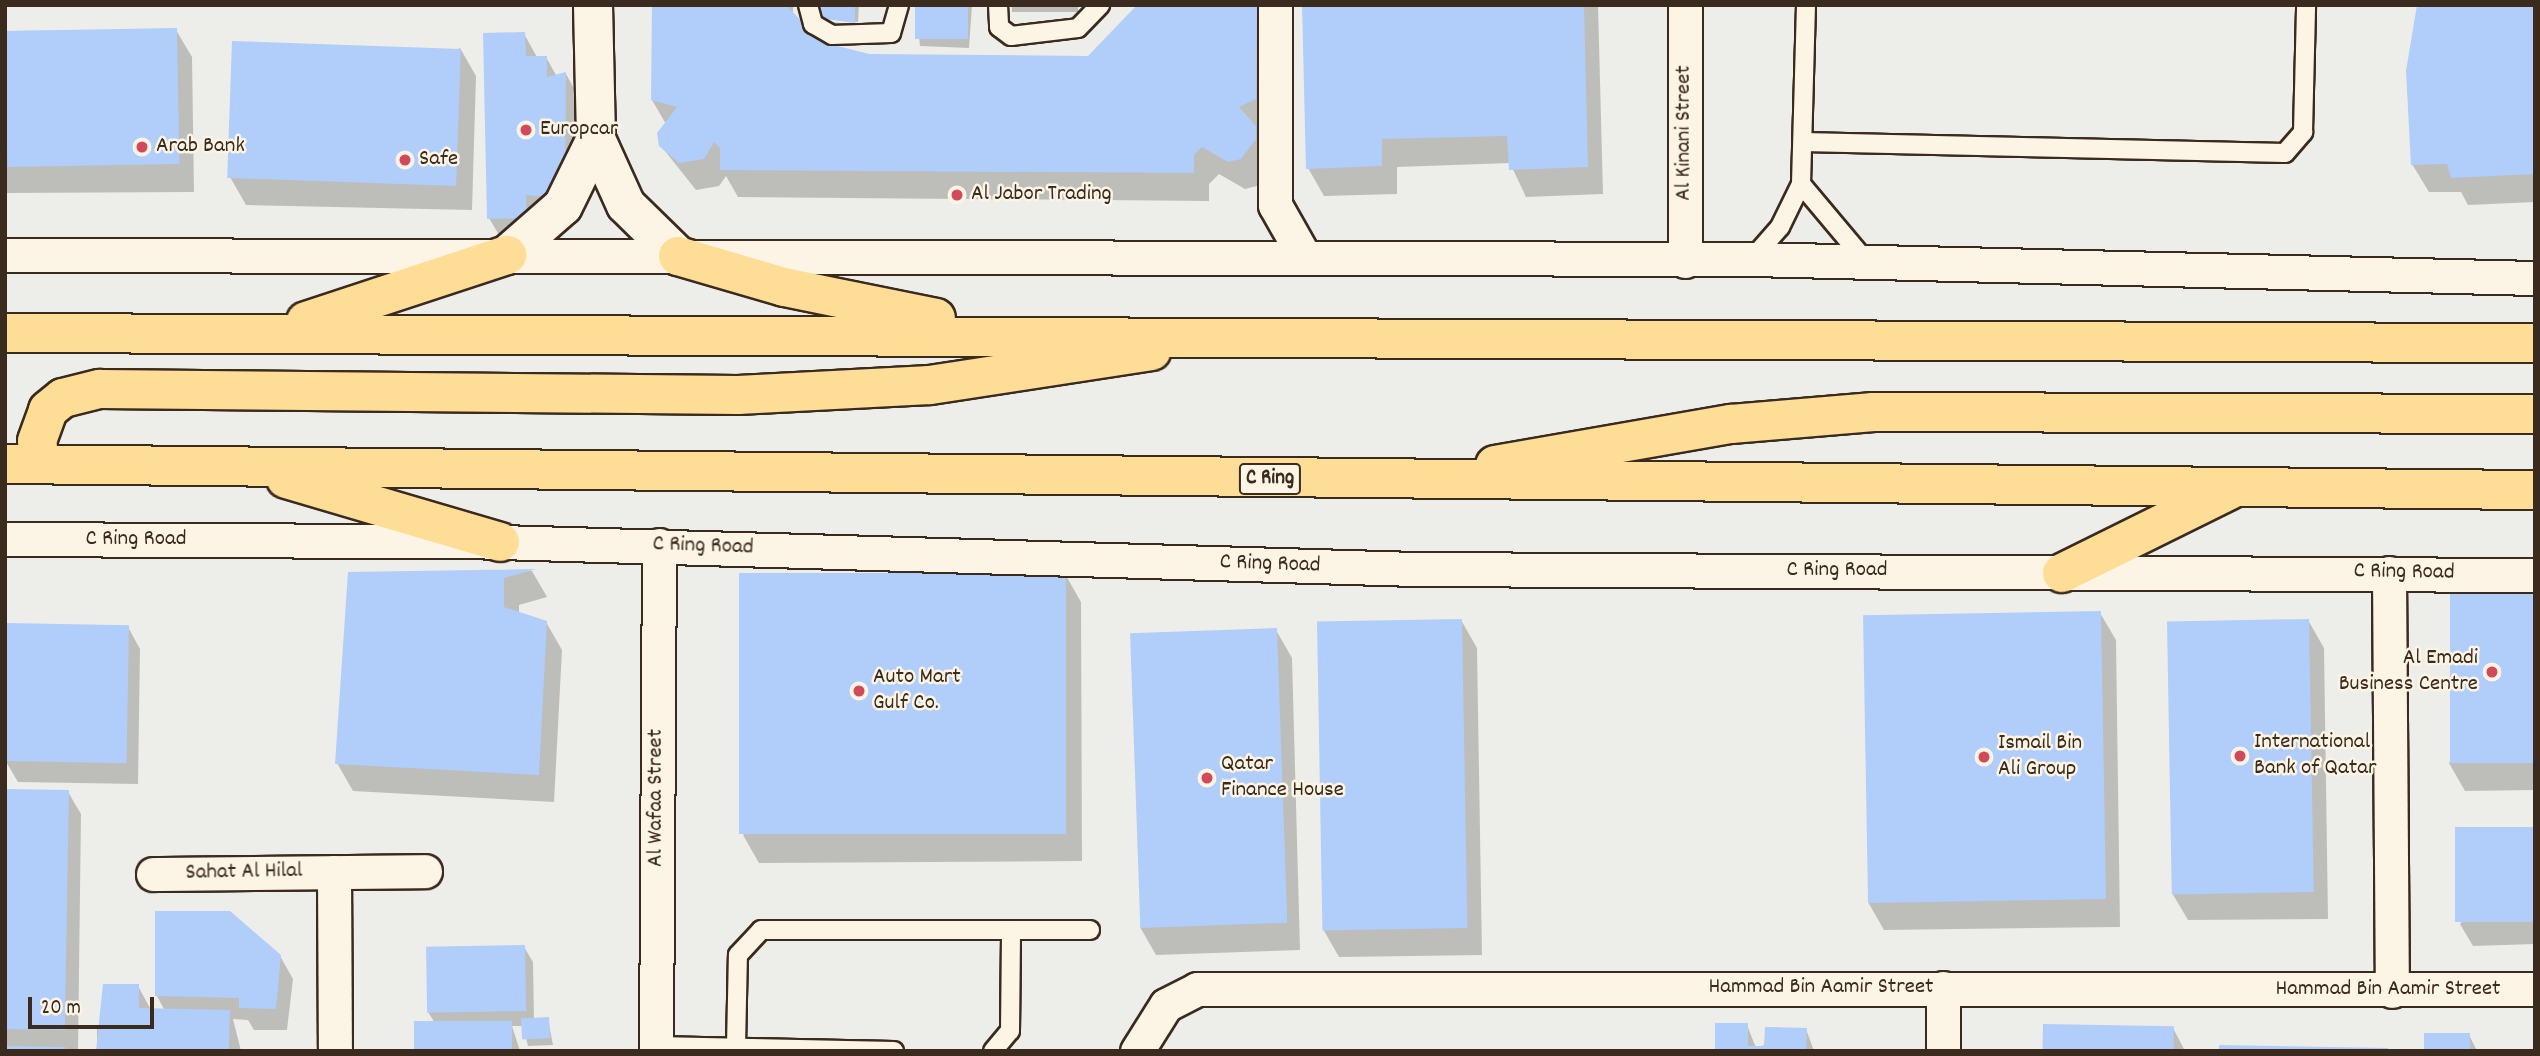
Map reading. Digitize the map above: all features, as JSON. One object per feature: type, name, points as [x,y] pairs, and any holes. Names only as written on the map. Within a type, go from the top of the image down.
[{"type":"highway","points":[[278,331],[507,255]]},
{"type":"highway","points":[[678,256],[784,287],[1021,335]]},
{"type":"highway","points":[[5,333],[278,331],[1228,334],[2535,343]]},
{"type":"highway","points":[[23,464],[37,441],[48,410],[63,398],[100,389],[738,395],[930,385],[1091,364],[1228,334]]},
{"type":"highway","points":[[1418,481],[1669,433],[1873,412],[2535,414]]},
{"type":"highway","name":"C Ring","points":[[23,464],[1418,481],[2535,490]]},
{"type":"highway","points":[[241,465],[500,542]]},
{"type":"highway","points":[[2062,573],[2236,487]]},
{"type":"street","points":[[593,5],[596,139],[626,205],[678,256]]},
{"type":"street","points":[[1275,5],[1275,205],[1304,256]]},
{"type":"street","name":"Al Kinani Street","points":[[1685,5],[1685,261]]},
{"type":"street","points":[[507,255],[563,206],[596,139]]},
{"type":"street","points":[[5,255],[1304,256],[1685,261],[1752,259],[2535,278]]},
{"type":"street","name":"C Ring Road","points":[[5,539],[659,545],[1417,569],[2535,575]]},
{"type":"street","name":"Al Wafaa Street","points":[[656,1049],[659,545]]},
{"type":"street","points":[[2389,573],[2392,991]]},
{"type":"street","name":"Sahat Al Hilal","points":[[153,874],[425,871]]},
{"type":"street","name":"Sahat Al Hilal","points":[[334,872],[335,1051]]},
{"type":"street","points":[[1943,988],[1943,1051]]},
{"type":"street","name":"Hammad Bin Aamir Street","points":[[1137,1051],[1166,1005],[1197,989],[2535,989]]},
{"type":"lane","points":[[808,5],[813,24],[832,36],[891,33],[899,5]]},
{"type":"lane","points":[[998,5],[999,27],[1011,36],[1078,29],[1101,5]]},
{"type":"lane","points":[[1752,259],[1780,227],[1801,184],[1806,5]]},
{"type":"lane","points":[[1802,142],[2285,153],[2303,132],[2306,5]]},
{"type":"lane","points":[[1801,184],[1839,236],[1867,262]]},
{"type":"lane","points":[[736,1047],[738,954],[761,930],[1090,930]]},
{"type":"lane","points":[[993,1051],[1010,1031],[1010,930]]},
{"type":"lane","points":[[656,1049],[736,1047],[894,1051]]},
{"type":"building","points":[[652,5],[786,5],[822,42],[869,54],[1088,56],[1137,5],[1257,5],[1256,99],[1239,107],[1256,126],[1256,139],[1241,159],[1228,162],[1202,147],[1194,155],[1194,173],[720,170],[720,148],[714,142],[704,159],[679,163],[659,146],[657,133],[677,107],[651,100]]},
{"type":"building","points":[[811,5],[855,5],[855,23],[811,17]]},
{"type":"building","points":[[915,5],[968,5],[968,39],[915,39]]},
{"type":"building","points":[[1302,5],[1584,5],[1588,167],[1509,170],[1507,136],[1382,139],[1382,166],[1306,169]]},
{"type":"building","points":[[2417,5],[2535,5],[2535,174],[2451,178],[2447,164],[2411,165],[2406,71]]},
{"type":"building","points":[[177,28],[179,164],[7,167],[5,31]]},
{"type":"building","name":"Europcar","points":[[525,32],[526,56],[547,56],[547,77],[566,72],[565,183],[549,183],[547,197],[526,195],[527,218],[487,219],[483,33]]},
{"type":"building","points":[[232,41],[461,49],[456,186],[227,178]]},
{"type":"building","points":[[536,569],[504,578],[504,607],[547,621],[539,775],[335,764],[348,572]]},
{"type":"building","points":[[739,573],[1066,573],[1066,834],[739,834]]},
{"type":"building","name":"Al Emadi Business Centre","points":[[2450,580],[2535,580],[2535,763],[2450,763]]},
{"type":"building","name":"Ismail Bin Ali Group","points":[[2101,611],[2106,899],[1868,903],[1863,615]]},
{"type":"building","points":[[1462,619],[1467,928],[1322,930],[1317,622]]},
{"type":"building","name":"International Bank of Qatar","points":[[2309,619],[2314,892],[2172,894],[2167,621]]},
{"type":"building","points":[[6,623],[129,625],[127,763],[5,761]]},
{"type":"building","name":"Qatar Finance House","points":[[1277,628],[1287,923],[1140,928],[1130,633]]},
{"type":"building","points":[[5,789],[69,790],[65,1030],[5,1029]]},
{"type":"building","points":[[2455,827],[2535,827],[2535,922],[2455,922]]},
{"type":"building","points":[[155,911],[230,911],[281,955],[276,1009],[239,1008],[239,998],[155,996]]},
{"type":"building","points":[[525,945],[526,1011],[427,1013],[426,947]]},
{"type":"building","points":[[103,984],[139,984],[139,1008],[230,1010],[229,1051],[96,1051]]},
{"type":"building","points":[[549,1017],[550,1038],[522,1039],[521,1018]]},
{"type":"building","points":[[414,1021],[512,1021],[512,1051],[414,1051]]},
{"type":"building","points":[[1715,1023],[1748,1023],[1748,1046],[1764,1046],[1765,1027],[1807,1028],[1806,1051],[1715,1051]]},
{"type":"building","points":[[2043,1024],[2174,1026],[2174,1051],[2043,1051]]},
{"type":"building","points":[[2424,1033],[2470,1033],[2470,1051],[2424,1051]]},
{"type":"building","points":[[2219,1045],[2388,1048],[2388,1051],[2219,1051]]},
{"type":"building","points":[[5,1046],[65,1047],[65,1051],[5,1051]]},
{"type":"place","name":"Europcar","points":[[526,130]]},
{"type":"place","name":"Arab Bank","points":[[142,147]]},
{"type":"place","name":"Safe","points":[[405,160]]},
{"type":"place","name":"Al Jabor Trading","points":[[957,195]]},
{"type":"place","name":"Al Emadi Business Centre","points":[[2492,672]]},
{"type":"place","name":"Auto Mart Gulf Co.","points":[[859,691]]},
{"type":"place","name":"International Bank of Qatar","points":[[2240,756]]},
{"type":"place","name":"Ismail Bin Ali Group","points":[[1984,757]]},
{"type":"place","name":"Qatar Finance House","points":[[1207,778]]}]
